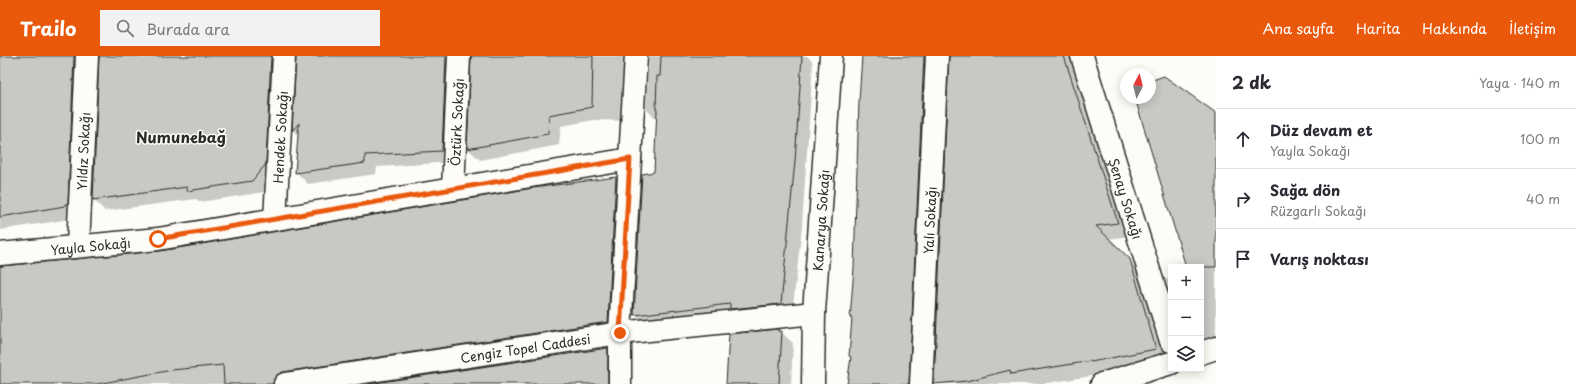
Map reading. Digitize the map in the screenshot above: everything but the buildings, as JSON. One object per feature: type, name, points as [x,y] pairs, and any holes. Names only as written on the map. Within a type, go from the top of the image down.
[{"type":"street","name":"Yıldız Sokağı","points":[[78,246],[87,56]]},
{"type":"street","name":"Hendek Sokağı","points":[[275,219],[284,56]]},
{"type":"street","name":"Öztürk Sokağı","points":[[453,189],[459,56]]},
{"type":"street","points":[[620,384],[620,333],[636,56]]},
{"type":"street","name":"Kanarya Sokağı","points":[[813,384],[814,313],[831,56]]},
{"type":"street","name":"Yalı Sokağı","points":[[922,384],[937,56]]},
{"type":"street","name":"Şenay Sokağı","points":[[1082,56],[1169,336]]},
{"type":"street","name":"Yayla Sokağı","points":[[0,254],[158,239],[630,159]]},
{"type":"street","name":"Cengiz Topel Caddesi","points":[[285,384],[620,333],[814,313]]},
{"type":"street","points":[[1204,352],[1216,348]]},
{"type":"street","points":[[1102,384],[1168,364]]},
{"type":"district","name":"Numunebağ","points":[[181,136]]},
{"type":"route","points":[[158,239],[630,159],[620,333]]}]
